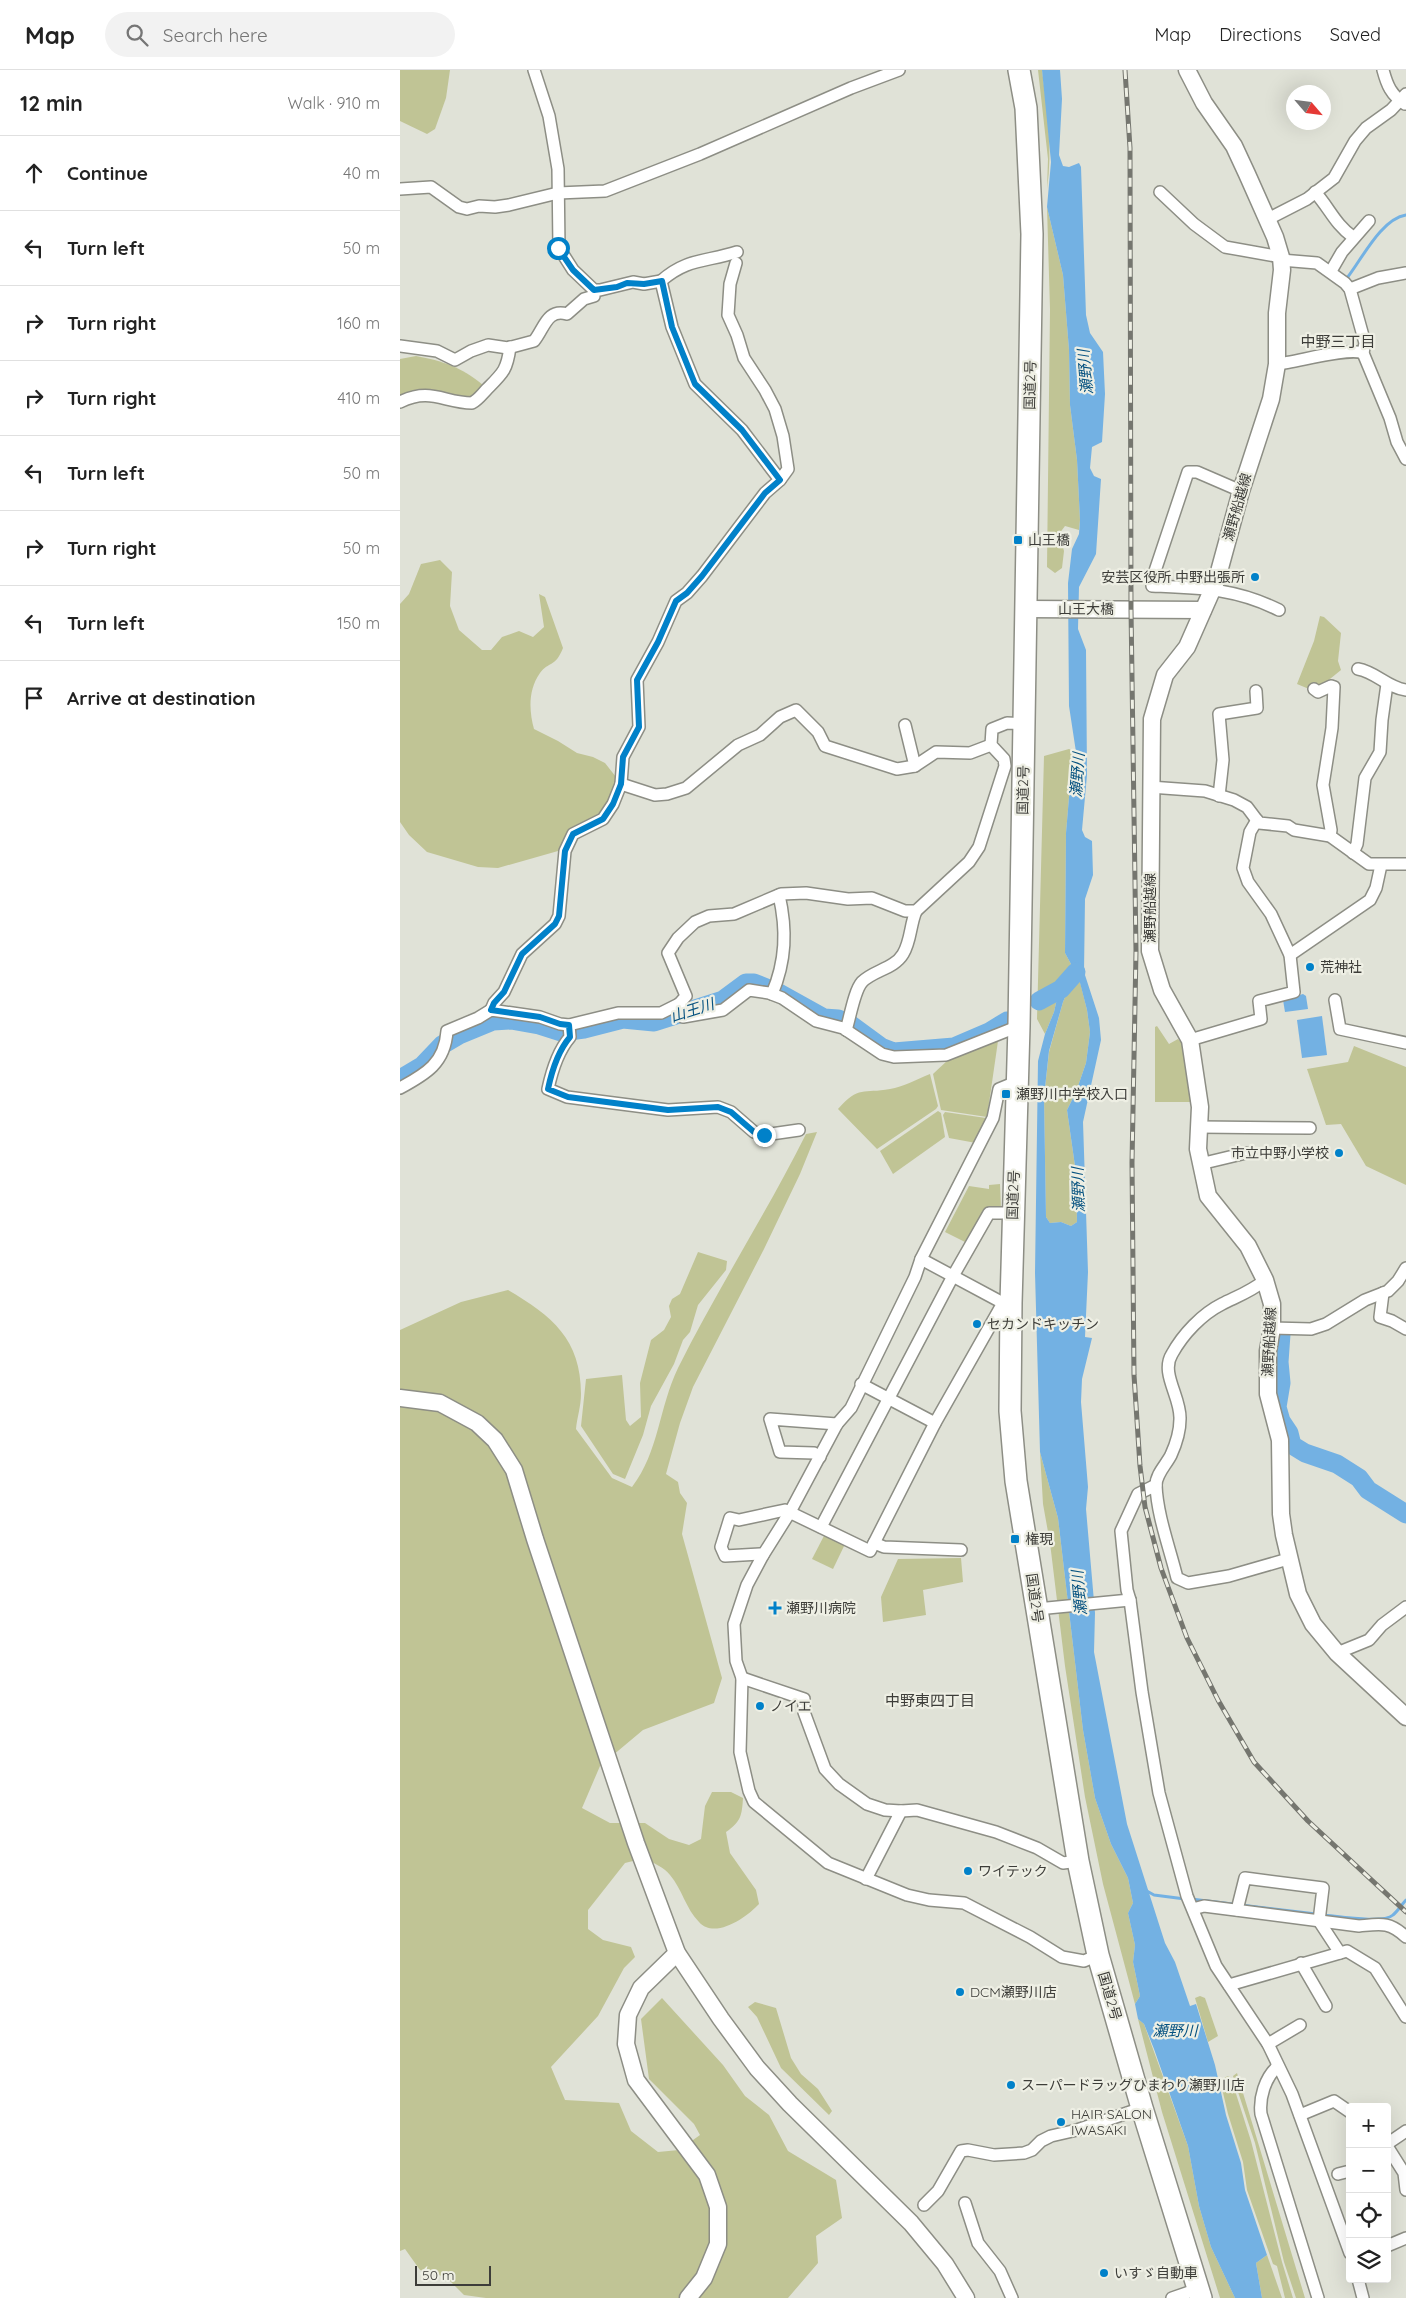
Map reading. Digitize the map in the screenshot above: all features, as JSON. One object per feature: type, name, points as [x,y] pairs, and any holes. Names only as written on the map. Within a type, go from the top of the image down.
[{"type":"highway","name":"国道2号","points":[[1019,70],[1026,108],[1032,234],[1019,1026],[1007,1303],[1011,1428],[1016,1481],[1046,1608],[1078,1861],[1098,1955],[1142,2108],[1200,2294]]},
{"type":"main road","name":"瀬野船越線","points":[[1187,70],[1204,103],[1234,146],[1268,219],[1281,259],[1277,313],[1277,364],[1271,399],[1213,588],[1187,647],[1165,676],[1152,719],[1150,951],[1162,990],[1190,1040],[1200,1107],[1198,1145],[1200,1164],[1208,1196],[1248,1246],[1265,1280],[1272,1304],[1272,1328],[1268,1352],[1268,1394],[1280,1440],[1281,1514],[1288,1559],[1298,1594],[1312,1624],[1337,1653],[1406,1717]]},
{"type":"main road","name":"山王大橋","points":[[1027,609],[1203,610]]},
{"type":"main road","points":[[400,1398],[440,1403],[477,1423],[495,1440],[514,1470],[636,1843],[677,1953],[757,2068],[790,2104],[911,2223],[945,2264],[966,2298]]},
{"type":"main road","points":[[677,1953],[641,1988],[628,2015],[626,2044],[636,2080],[707,2175],[718,2207],[718,2244],[704,2278],[688,2298]]},
{"type":"street","points":[[400,346],[437,351],[455,360],[488,345],[500,348],[534,341],[546,319],[562,312],[567,314],[584,299],[594,296],[594,290],[573,270],[558,248],[558,169],[549,116],[534,70]]},
{"type":"street","points":[[400,188],[431,187],[459,207],[467,209],[478,206],[495,207],[509,205],[558,193],[596,193],[700,154],[850,88],[899,70]]},
{"type":"street","points":[[1383,70],[1394,97],[1404,100]]},
{"type":"street","points":[[1268,219],[1315,192],[1334,178],[1355,141],[1366,128],[1404,100]]},
{"type":"street","points":[[1160,192],[1194,224],[1225,247],[1281,259],[1317,263],[1331,271],[1350,289],[1365,343],[1364,353],[1390,418],[1396,442],[1406,459]]},
{"type":"street","points":[[1315,192],[1326,204],[1336,223],[1354,237]]},
{"type":"street","points":[[1331,271],[1354,237],[1369,221]]},
{"type":"street","points":[[400,1088],[428,1072],[444,1051],[448,1031],[491,1010],[494,1003],[504,992],[522,954],[555,924],[559,916],[565,851],[573,834],[603,819],[609,812],[621,784],[623,757],[639,727],[637,680],[658,642],[676,601],[687,593],[702,576],[765,493],[780,480],[788,469],[783,436],[775,409],[766,390],[744,358],[737,334],[728,315],[730,284],[736,257],[683,265],[662,281],[644,284],[627,283],[617,287],[594,290]]},
{"type":"street","points":[[1350,289],[1378,278],[1406,273]]},
{"type":"street","points":[[662,281],[669,319],[695,384],[742,430],[780,480]]},
{"type":"street","points":[[400,402],[422,395],[472,403],[480,398],[502,375],[508,360],[510,347]]},
{"type":"street","points":[[1277,364],[1331,355],[1341,351],[1357,350],[1364,353]]},
{"type":"street","points":[[1242,491],[1197,472],[1188,472],[1153,577],[1152,586],[1213,588],[1264,603],[1279,610]]},
{"type":"street","points":[[1358,669],[1382,679],[1388,684],[1406,690]]},
{"type":"street","points":[[1353,854],[1357,844],[1365,778],[1380,752],[1382,720],[1388,684]]},
{"type":"street","points":[[1314,689],[1318,692],[1331,686],[1334,687],[1332,728],[1323,785],[1331,830],[1330,836]]},
{"type":"street","points":[[1218,796],[1223,760],[1219,714],[1257,708],[1256,691]]},
{"type":"street","points":[[621,784],[655,794],[666,794],[686,788],[738,746],[760,734],[780,717],[796,710],[818,732],[825,746],[862,757],[889,768],[904,769],[915,766],[936,752],[970,753],[991,745]]},
{"type":"street","points":[[847,1026],[861,984],[877,971],[896,963],[903,955],[916,910],[969,862],[979,847],[1005,766],[1004,759],[991,745],[992,729],[1007,723],[1024,724]]},
{"type":"street","points":[[905,725],[915,766]]},
{"type":"street","points":[[1150,787],[1205,791],[1240,802],[1248,807],[1260,823],[1288,826],[1294,830],[1330,836],[1353,854],[1370,864],[1406,864]]},
{"type":"street","points":[[1190,1040],[1261,1019],[1259,1001],[1294,992],[1290,955],[1271,914],[1248,882],[1243,868],[1250,832],[1257,820]]},
{"type":"street","points":[[1290,955],[1370,900],[1376,888],[1381,865]]},
{"type":"street","points":[[681,1009],[686,996],[668,953],[683,933],[709,916],[734,914],[779,895],[806,893],[848,899],[872,898],[905,911],[916,910]]},
{"type":"street","points":[[773,991],[782,965],[784,948],[784,917],[779,895]]},
{"type":"street","points":[[491,1010],[540,1017],[569,1029],[618,1012],[661,1013],[681,1009],[723,1010],[749,990],[773,991],[816,1021],[847,1026],[882,1054],[894,1057],[946,1055],[1019,1026]]},
{"type":"street","points":[[1335,1000],[1340,1028],[1406,1043]]},
{"type":"street","points":[[569,1029],[553,1066],[548,1089],[568,1097],[668,1110],[718,1107],[731,1112],[754,1132],[764,1135],[799,1130]]},
{"type":"street","points":[[1016,1082],[999,1089],[993,1118],[921,1259],[916,1277],[851,1408],[837,1424],[790,1512],[747,1586],[734,1624],[736,1661],[742,1678],[740,1752],[749,1791],[754,1802],[828,1863],[907,1895],[929,1900],[964,1903],[1030,1937],[1062,1957],[1084,1961],[1098,1955]]},
{"type":"street","points":[[1199,1127],[1310,1128]]},
{"type":"street","points":[[1200,1164],[1246,1153]]},
{"type":"street","points":[[821,1527],[988,1213],[1012,1213]]},
{"type":"street","points":[[763,1556],[760,1554],[725,1556],[721,1547],[730,1518],[740,1520],[784,1510],[870,1551],[935,1423],[1007,1303],[921,1259]]},
{"type":"street","points":[[1272,1328],[1311,1329],[1326,1324],[1365,1300],[1383,1293],[1398,1281],[1406,1268]]},
{"type":"street","points":[[1265,1280],[1252,1290],[1221,1304],[1199,1320],[1171,1354],[1167,1364],[1169,1376],[1180,1406],[1180,1428],[1174,1446],[1157,1478],[1156,1485],[1163,1525],[1178,1578],[1188,1583],[1229,1576],[1288,1559]]},
{"type":"street","points":[[1383,1293],[1380,1317],[1406,1329]]},
{"type":"street","points":[[862,1384],[935,1423]]},
{"type":"street","points":[[820,1457],[814,1453],[780,1452],[770,1419],[837,1424]]},
{"type":"street","points":[[1156,1485],[1138,1494],[1121,1531],[1127,1590],[1159,1792],[1190,1903],[1216,1966],[1268,2044],[1300,2115],[1346,2242]]},
{"type":"street","points":[[874,1543],[884,1547],[961,1550]]},
{"type":"street","points":[[1046,1608],[1130,1600]]},
{"type":"street","points":[[1337,1653],[1369,1640],[1382,1625],[1406,1607]]},
{"type":"street","points":[[742,1678],[804,1699],[804,1712],[825,1769],[839,1784],[867,1804],[886,1810],[917,1810],[996,1832],[1037,1848],[1063,1863],[1078,1861]]},
{"type":"street","points":[[866,1879],[901,1811]]},
{"type":"street","points":[[1238,1904],[1245,1878],[1323,1888],[1320,1916],[1340,1953]]},
{"type":"street","points":[[1190,1903],[1204,1906],[1238,1904],[1320,1916],[1359,1926],[1390,1925],[1406,1937]]},
{"type":"street","points":[[1229,1985],[1347,1951],[1375,1968],[1406,2017]]},
{"type":"street","points":[[1301,1963],[1326,2006]]},
{"type":"street","points":[[1268,2044],[1300,2025]]},
{"type":"street","points":[[1277,2067],[1269,2075],[1260,2105],[1261,2114],[1318,2298]]},
{"type":"street","points":[[1300,2115],[1334,2101],[1346,2109]]},
{"type":"street","points":[[924,2205],[938,2191],[962,2151],[968,2150],[994,2155],[1024,2153],[1051,2136],[1077,2130],[1142,2108]]},
{"type":"street","points":[[1391,2142],[1406,2131]]},
{"type":"street","points":[[1389,2148],[1404,2173],[1406,2190]]},
{"type":"street","points":[[965,2203],[978,2243],[1000,2270],[1012,2298]]},
{"type":"street","points":[[1391,2244],[1406,2238]]},
{"type":"street","points":[[1359,2283],[1363,2298]]},
{"type":"street","points":[[1172,2298],[1200,2294]]},
{"type":"green space","points":[[400,70],[450,70],[446,98],[435,129],[427,134],[400,121]]},
{"type":"green space","points":[[1038,70],[1042,70],[1049,130],[1047,189],[1048,159]]},
{"type":"green space","points":[[1047,207],[1063,275],[1069,350],[1070,405],[1077,460],[1080,520],[1079,530],[1065,526],[1059,534],[1064,551],[1062,568],[1055,573],[1047,567],[1050,309]]},
{"type":"green space","points":[[416,356],[435,360],[459,369],[483,385],[479,394],[469,400],[400,399],[400,359]]},
{"type":"green space","points":[[440,560],[452,572],[450,606],[459,630],[482,650],[491,650],[502,637],[519,631],[533,637],[544,627],[539,594],[545,597],[563,648],[555,662],[543,669],[533,686],[531,715],[534,729],[577,753],[593,757],[605,763],[616,777],[615,799],[607,811],[569,837],[558,851],[498,868],[478,867],[427,852],[409,835],[400,822],[400,604],[409,594],[421,564]]},
{"type":"green space","points":[[1320,616],[1324,617],[1341,633],[1338,661],[1341,670],[1325,683],[1309,689],[1297,684],[1314,641]]},
{"type":"green space","points":[[1069,749],[1076,752],[1070,785],[1066,833],[1065,953],[1071,964],[1068,974],[1060,985],[1054,1012],[1045,1034],[1037,1019],[1044,756]]},
{"type":"green space","points":[[1078,974],[1087,1010],[1090,1032],[1086,1063],[1076,1092],[1067,1110],[1076,1173],[1077,1222],[1071,1226],[1061,1222],[1050,1223],[1046,1217],[1044,1097],[1049,1052],[1063,1002],[1072,980]]},
{"type":"green space","points":[[1157,1026],[1169,1044],[1178,1039],[1185,1046],[1194,1102],[1155,1102],[1155,1027]]},
{"type":"green space","points":[[998,1041],[987,1117],[941,1110],[933,1074],[949,1059]]},
{"type":"green space","points":[[1354,1046],[1406,1067],[1406,1185],[1366,1166],[1341,1124],[1326,1125],[1307,1069],[1348,1062]]},
{"type":"green space","points":[[930,1074],[938,1106],[936,1109],[877,1149],[838,1109],[845,1101],[857,1093],[895,1088]]},
{"type":"green space","points":[[938,1111],[941,1113],[945,1137],[893,1174],[880,1151]]},
{"type":"green space","points":[[945,1112],[986,1118],[985,1128],[976,1143],[949,1138],[943,1115]]},
{"type":"green space","points":[[817,1132],[800,1174],[764,1249],[693,1387],[680,1423],[666,1474],[678,1482],[680,1493],[687,1503],[682,1534],[722,1678],[714,1703],[643,1730],[600,1766],[582,1808],[610,1823],[645,1823],[669,1839],[689,1845],[701,1839],[705,1806],[712,1792],[731,1792],[743,1798],[740,1818],[726,1832],[730,1853],[756,1890],[759,1904],[747,1915],[730,1925],[713,1929],[706,1927],[695,1917],[668,1872],[645,1858],[625,1863],[588,1910],[588,1929],[603,1940],[631,1947],[635,1957],[624,1968],[598,2016],[551,2067],[565,2100],[619,2103],[631,2131],[658,2152],[679,2150],[700,2135],[694,2124],[649,2079],[641,2019],[662,1998],[723,2065],[745,2096],[769,2115],[788,2151],[836,2180],[842,2218],[816,2236],[818,2263],[788,2298],[486,2298],[464,2295],[446,2277],[420,2270],[405,2249],[400,2251],[400,1330],[461,1302],[508,1290],[538,1309],[561,1331],[570,1344],[576,1358],[580,1375],[581,1394],[576,1429],[612,1478],[632,1487],[648,1459],[672,1383],[693,1338],[806,1134]]},
{"type":"green space","points":[[1000,1184],[1001,1209],[967,1243],[945,1232],[969,1186],[989,1189],[989,1185]]},
{"type":"green space","points":[[698,1252],[727,1261],[726,1270],[698,1305],[690,1332],[683,1340],[674,1364],[651,1406],[643,1435],[625,1479],[613,1474],[581,1426],[586,1379],[622,1375],[626,1420],[630,1426],[641,1417],[640,1383],[651,1340],[664,1330],[671,1317],[669,1306],[672,1299],[680,1294]]},
{"type":"green space","points":[[1040,1452],[1058,1518],[1083,1730],[1095,1798],[1111,1844],[1128,1878],[1133,1903],[1128,1913],[1135,1945],[1133,1962],[1140,1996],[1135,2004],[1103,1884],[1085,1797],[1043,1504]]},
{"type":"green space","points":[[826,1532],[846,1542],[833,1569],[812,1559]]},
{"type":"green space","points":[[961,1558],[963,1582],[923,1590],[926,1615],[883,1622],[881,1597],[898,1559]]},
{"type":"green space","points":[[1200,1996],[1205,1998],[1218,2036],[1208,2042],[1195,1998]]},
{"type":"green space","points":[[755,2002],[776,2008],[791,2058],[801,2074],[818,2089],[832,2111],[829,2115],[781,2068],[757,2017],[748,2007]]},
{"type":"green space","points":[[1138,2019],[1144,2024],[1188,2146],[1199,2206],[1211,2247],[1235,2298],[1220,2298],[1162,2112]]},
{"type":"green space","points":[[1237,2073],[1305,2298],[1296,2298],[1284,2262],[1255,2143],[1233,2076]]},
{"type":"green space","points":[[1228,2076],[1231,2078],[1251,2141],[1293,2298],[1285,2298],[1277,2266],[1273,2264],[1247,2190],[1243,2162],[1220,2080]]},
{"type":"green space","points":[[1267,2255],[1282,2298],[1262,2298],[1256,2263]]},
{"type":"water","name":"瀬野川","points":[[1042,70],[1060,70],[1062,99],[1059,155],[1063,166],[1069,167],[1079,163],[1081,167],[1086,315],[1090,333],[1103,352],[1105,394],[1102,442],[1092,447],[1090,468],[1094,476],[1101,479],[1096,554],[1079,587],[1078,629],[1086,650],[1087,775],[1082,830],[1085,837],[1092,841],[1093,875],[1085,899],[1084,972],[1099,1018],[1101,1040],[1083,1122],[1088,1272],[1085,1337],[1092,1338],[1082,1379],[1081,1402],[1088,1487],[1086,1509],[1095,1613],[1094,1652],[1127,1824],[1165,1943],[1175,1962],[1190,2006],[1196,2004],[1215,2065],[1226,2115],[1241,2163],[1245,2190],[1267,2255],[1256,2263],[1262,2298],[1235,2298],[1211,2247],[1199,2206],[1188,2146],[1154,2049],[1144,2024],[1138,2019],[1135,2004],[1140,1996],[1133,1962],[1135,1945],[1128,1913],[1133,1903],[1128,1878],[1111,1844],[1095,1798],[1083,1730],[1058,1518],[1040,1452],[1035,1273],[1038,1061],[1045,1034],[1054,1012],[1060,985],[1068,974],[1071,964],[1065,953],[1066,833],[1070,785],[1076,752],[1069,706],[1068,583],[1072,549],[1079,534],[1080,520],[1077,460],[1070,405],[1069,350],[1063,275],[1047,207],[1051,162]],"holes":[[[1078,975],[1087,1010],[1090,1032],[1086,1063],[1076,1092],[1067,1110],[1076,1173],[1077,1222],[1071,1226],[1061,1222],[1050,1223],[1046,1217],[1044,1097],[1049,1051],[1063,1002],[1072,980]]]},
{"type":"water","points":[[1303,994],[1306,996],[1308,1009],[1285,1012],[1283,1000]]},
{"type":"water","points":[[1322,1016],[1327,1055],[1302,1058],[1297,1020]]},
{"type":"waterway","points":[[1347,278],[1380,232],[1397,218],[1406,215]]},
{"type":"waterway","name":"山王川","points":[[1039,1001],[1061,989],[1076,972]]},
{"type":"waterway","name":"山王川","points":[[400,1079],[422,1066],[442,1045],[459,1035],[493,1021],[511,1020],[539,1025],[561,1032],[584,1029],[623,1019],[654,1022],[723,1000],[746,983],[754,983],[779,993],[824,1018],[838,1019],[851,1025],[881,1047],[894,1052],[954,1047],[989,1032],[1007,1021]]},
{"type":"waterway","points":[[1281,1334],[1279,1362],[1281,1383],[1277,1407],[1281,1421],[1289,1433],[1292,1445],[1305,1453],[1337,1464],[1359,1478],[1368,1490],[1406,1514]]},
{"type":"waterway","points":[[1145,1890],[1154,1895],[1185,1899]]},
{"type":"waterway","points":[[1191,1899],[1316,1914]]},
{"type":"waterway","points":[[1323,1915],[1370,1919],[1388,1918],[1406,1900]]},
{"type":"railway","points":[[1125,70],[1130,148],[1131,609],[1136,951],[1132,1163],[1134,1375],[1140,1466],[1145,1507],[1161,1568],[1187,1638],[1218,1700],[1254,1762],[1308,1821],[1406,1912]]},
{"type":"place","name":"山王橋","points":[[1018,540]]},
{"type":"place","name":"安芸区役所 中野出張所","points":[[1255,577]]},
{"type":"place","name":"荒神社","points":[[1310,967]]},
{"type":"place","name":"瀬野川中学校入口","points":[[1006,1094]]},
{"type":"place","name":"市立中野小学校","points":[[1339,1153]]},
{"type":"place","name":"セカンドキッチン","points":[[977,1324]]},
{"type":"place","name":"権現","points":[[1015,1539]]},
{"type":"place","name":"瀬野川病院","points":[[775,1608]]},
{"type":"place","name":"ノイエ","points":[[760,1706]]},
{"type":"place","name":"ワイテック","points":[[968,1871]]},
{"type":"place","name":"DCM瀬野川店","points":[[960,1992]]},
{"type":"place","name":"スーパードラッグひまわり瀬野川店","points":[[1011,2085]]},
{"type":"place","name":"HAIR SALON IWASAKI","points":[[1061,2122]]},
{"type":"place","name":"いすゞ自動車","points":[[1104,2273]]},
{"type":"district","name":"中野三丁目","points":[[1338,341]]},
{"type":"district","name":"中野東四丁目","points":[[930,1700]]},
{"type":"route","points":[[558,248],[563,258],[573,270],[594,290],[617,287],[633,282],[644,284],[662,281],[672,327],[695,384],[742,430],[780,480],[765,493],[702,576],[687,593],[676,601],[650,659],[637,680],[640,708],[639,727],[623,757],[621,784],[613,804],[603,819],[573,834],[565,851],[559,916],[555,924],[522,954],[504,992],[494,1003],[491,1010],[510,1011],[569,1025],[570,1037],[564,1044],[563,1050],[553,1066],[548,1089],[568,1097],[668,1110],[718,1107],[731,1112],[754,1132],[764,1135]]}]
